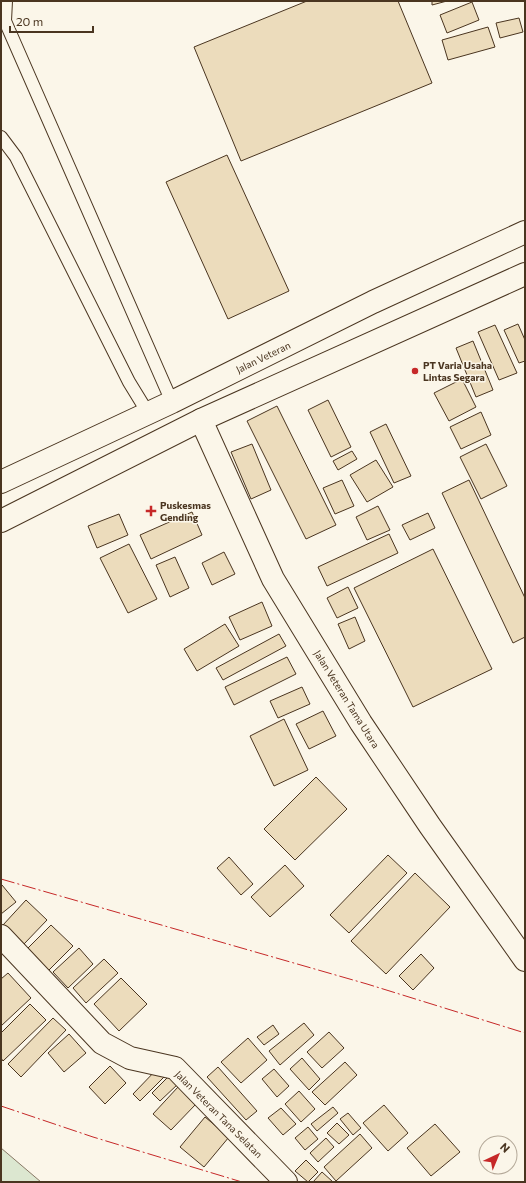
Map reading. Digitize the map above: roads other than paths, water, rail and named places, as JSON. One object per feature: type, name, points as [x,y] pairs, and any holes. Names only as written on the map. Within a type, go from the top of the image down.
[{"type":"main road","name":"Jalan Veteran","points":[[1,482],[172,402],[373,302],[525,232]]},
{"type":"main road","points":[[1,521],[201,420],[525,274]]},
{"type":"main road","name":"Jalan Veteran Tama Utara","points":[[201,420],[273,579],[370,736],[430,826],[518,937],[525,960]]},
{"type":"main road","name":"Jalan Veteran Tana Selatan","points":[[1,936],[102,1043],[130,1058],[175,1068],[286,1182]]},
{"type":"lane","points":[[6,1],[5,21],[172,402]]},
{"type":"lane","points":[[1,137],[16,157],[129,382],[148,413]]},
{"type":"place","name":"PT Varia Usaha Lintas Segara","points":[[415,371]]},
{"type":"place","name":"Puskesmas Gending","points":[[151,511]]}]
